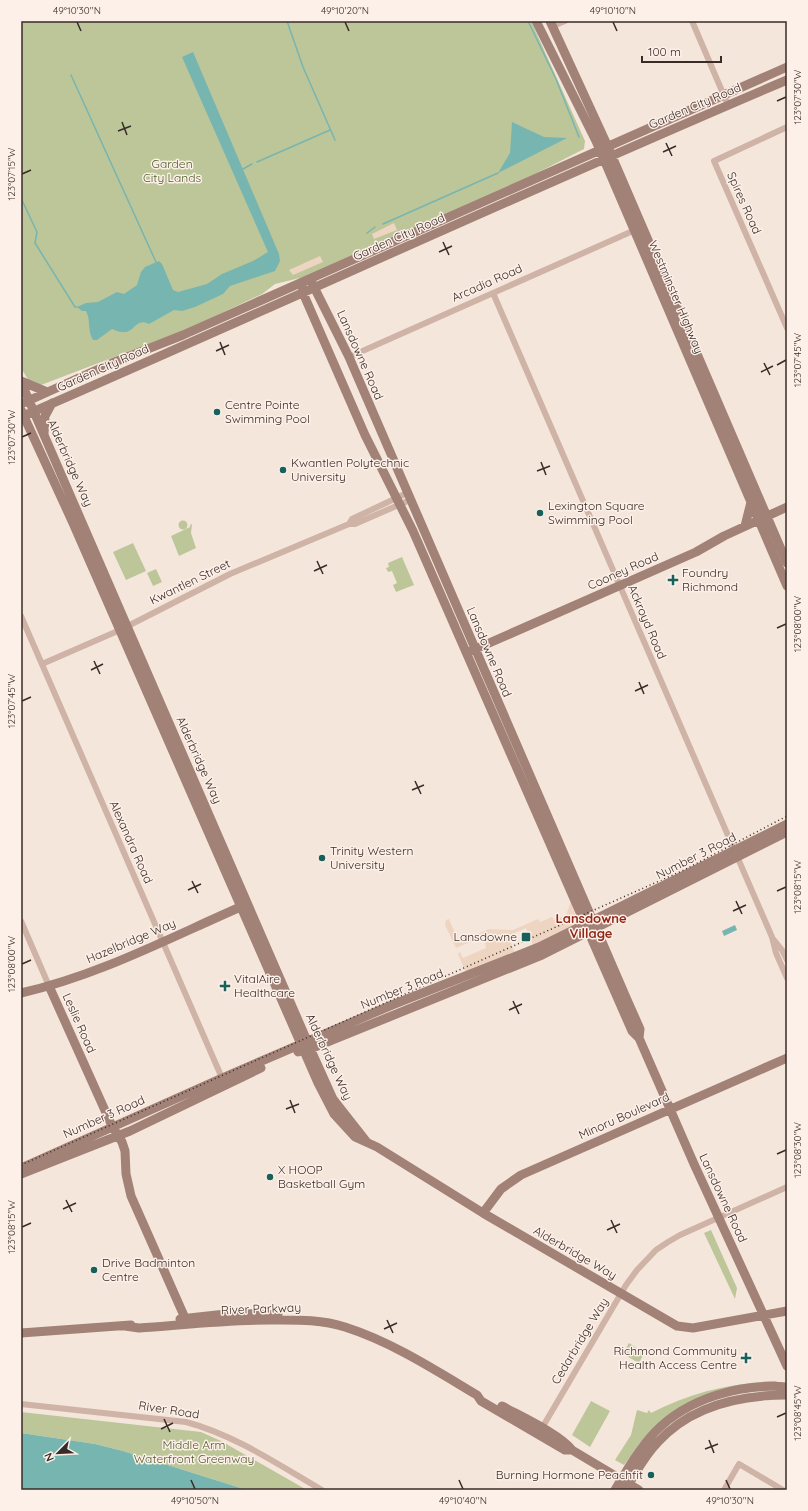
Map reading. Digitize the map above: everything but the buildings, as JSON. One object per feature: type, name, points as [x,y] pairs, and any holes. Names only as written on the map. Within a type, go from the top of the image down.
[{"type":"main road","name":"Westminster Highway","points":[[536,21],[606,153],[635,230],[751,502],[762,518],[787,563]]},
{"type":"main road","name":"Westminster Highway","points":[[551,24],[762,518],[787,586]]},
{"type":"main road","name":"Garden City Road","points":[[22,414],[52,403],[315,288],[606,153],[724,95],[787,67]]},
{"type":"main road","name":"Garden City Road","points":[[25,402],[183,335],[304,281],[606,153],[787,80]]},
{"type":"main road","name":"Lansdowne Road","points":[[588,921],[476,649],[349,357],[315,288],[312,283],[304,281],[303,293],[365,435],[399,500],[466,653],[588,921],[593,931],[632,1031],[639,1038],[787,1366]]},
{"type":"main road","points":[[21,381],[47,392]]},
{"type":"main road","name":"Alderbridge Way","points":[[21,381],[25,402],[33,411],[128,625],[244,905]]},
{"type":"main road","points":[[44,436],[46,416],[52,403]]},
{"type":"main road","name":"Alderbridge Way","points":[[22,414],[25,428],[54,482],[244,905],[305,1046],[325,1099],[334,1114],[355,1137],[366,1141],[483,1213],[671,1323],[685,1328],[703,1327],[787,1311]]},
{"type":"main road","points":[[745,526],[751,502]]},
{"type":"main road","name":"Cooney Road","points":[[466,653],[696,552],[745,526],[787,508]]},
{"type":"main road","name":"Number 3 Road","points":[[21,1168],[222,1078],[507,971],[593,931],[787,824]]},
{"type":"main road","name":"Number 3 Road","points":[[21,1174],[117,1136],[392,1005],[510,959],[588,921],[787,832]]},
{"type":"main road","name":"Hazelbridge Way","points":[[21,993],[49,986],[103,967],[163,942],[244,905]]},
{"type":"main road","name":"Leslie Road","points":[[49,986],[112,1126],[122,1142],[125,1151],[126,1174],[131,1196],[185,1318]]},
{"type":"main road","name":"Minoru Boulevard","points":[[483,1213],[498,1192],[515,1178],[787,1058]]},
{"type":"main road","name":"River Parkway","points":[[125,1326],[185,1318],[247,1313],[289,1315],[309,1320]]},
{"type":"main road","points":[[185,1318],[190,1321],[247,1317],[277,1320]]},
{"type":"main road","points":[[309,1320],[344,1327],[383,1342],[477,1395],[482,1395],[542,1428],[568,1444],[572,1450],[625,1484],[639,1490]]},
{"type":"main road","name":"River Parkway","points":[[125,1326],[139,1328],[235,1321],[309,1320]]},
{"type":"main road","points":[[21,1333],[125,1326]]},
{"type":"main road","points":[[625,1484],[632,1462],[655,1432],[669,1420],[688,1408],[738,1389],[759,1386],[787,1387]]},
{"type":"main road","points":[[477,1395],[481,1401],[542,1437],[565,1450],[572,1450]]},
{"type":"main road","points":[[615,1490],[625,1484],[644,1458],[659,1441],[675,1427],[697,1413],[726,1401],[742,1398],[787,1395]]},
{"type":"street","points":[[551,24],[565,21]]},
{"type":"street","points":[[692,21],[728,105]]},
{"type":"street","name":"Spires Road","points":[[787,127],[714,161],[787,328]]},
{"type":"street","name":"Arcadia Road","points":[[349,357],[635,230]]},
{"type":"street","name":"Ackroyd Road","points":[[493,293],[772,937],[776,953],[787,978]]},
{"type":"street","name":"Kwantlen Street","points":[[42,664],[120,630],[230,574],[349,524],[352,519],[409,496]]},
{"type":"street","name":"Alexandra Road","points":[[21,616],[222,1078]]},
{"type":"street","name":"Leslie Road","points":[[21,921],[49,986]]},
{"type":"street","name":"Ackroyd Road","points":[[772,937],[782,950],[787,960]]},
{"type":"street","name":"Cedarbridge Way","points":[[542,1428],[621,1293],[637,1270],[656,1250],[680,1235],[787,1188]]},
{"type":"street","name":"River Road","points":[[21,1404],[186,1422],[204,1427],[256,1452],[322,1490]]},
{"type":"street","points":[[724,1490],[739,1464],[783,1490]]},
{"type":"green space","name":"Garden City Lands","points":[[21,21],[531,21],[585,141],[584,149],[533,175],[308,276],[275,284],[262,294],[190,328],[41,385],[29,381],[21,368]]},
{"type":"green space","points":[[183,520],[188,525],[183,530],[178,525]]},
{"type":"green space","points":[[192,524],[191,533],[196,548],[179,556],[171,536],[190,527]]},
{"type":"green space","points":[[133,543],[146,571],[126,580],[113,552]]},
{"type":"green space","points":[[402,557],[414,585],[396,592],[393,585],[397,583],[392,571],[388,572],[386,568],[389,567],[388,563]]},
{"type":"green space","points":[[156,569],[162,582],[153,586],[147,573]]},
{"type":"green space","points":[[711,1230],[737,1288],[735,1299],[704,1233]]},
{"type":"green space","points":[[629,1343],[644,1353],[639,1363],[623,1354]]},
{"type":"green space","points":[[777,1382],[708,1395],[640,1443],[624,1465],[615,1460],[631,1435],[637,1410],[647,1413],[649,1410],[651,1413],[682,1399],[727,1386]]},
{"type":"green space","points":[[591,1401],[610,1411],[590,1447],[572,1435]]},
{"type":"green space","name":"Middle Arm Waterfront Greenway","points":[[21,1412],[201,1432],[221,1441],[307,1490],[247,1490],[123,1451],[95,1444],[21,1433]]},
{"type":"shaded area","points":[[394,223],[397,230],[374,239],[372,234]]},
{"type":"shaded area","points":[[320,256],[323,262],[293,275],[289,270]]},
{"type":"shaded area","points":[[571,902],[577,919],[573,925],[533,946],[526,928],[508,936],[515,953],[467,972],[464,969],[458,954],[460,952],[463,958],[486,948],[485,943],[494,939],[492,933],[456,948],[445,925],[446,920],[449,919],[459,942],[489,929],[513,930],[538,919],[540,922],[552,917],[554,920],[566,915]]},
{"type":"water","points":[[193,52],[279,254],[280,261],[275,271],[230,286],[223,294],[195,307],[182,311],[174,310],[149,324],[144,322],[138,324],[130,331],[120,332],[112,329],[97,340],[93,340],[90,333],[86,311],[82,311],[77,307],[86,303],[98,302],[117,292],[124,294],[137,285],[141,272],[145,267],[159,261],[162,264],[173,290],[178,292],[207,284],[222,274],[253,261],[268,252],[182,57]]},
{"type":"water","points":[[512,122],[544,137],[567,138],[498,173],[510,153]]},
{"type":"water","points":[[735,925],[737,930],[724,936],[722,931]]},
{"type":"water","points":[[21,1433],[95,1444],[123,1451],[247,1490],[21,1490]]},
{"type":"waterway","points":[[287,21],[303,67],[335,140]]},
{"type":"waterway","points":[[528,21],[556,79],[579,137]]},
{"type":"waterway","points":[[71,75],[156,262]]},
{"type":"waterway","points":[[257,162],[330,130]]},
{"type":"waterway","points":[[243,169],[252,164]]},
{"type":"waterway","points":[[383,224],[498,173]]},
{"type":"waterway","points":[[21,198],[37,232],[35,243],[75,307],[77,307]]},
{"type":"waterway","points":[[367,233],[375,227]]},
{"type":"railway","points":[[21,1165],[684,870],[787,816]]},
{"type":"place","name":"Centre Pointe Swimming Pool","points":[[217,412]]},
{"type":"place","name":"Kwantlen Polytechnic University","points":[[283,470]]},
{"type":"place","name":"Lexington Square Swimming Pool","points":[[540,513]]},
{"type":"place","name":"Foundry Richmond","points":[[673,580]]},
{"type":"place","name":"Trinity Western University","points":[[322,858]]},
{"type":"place","name":"Lansdowne","points":[[526,937]]},
{"type":"place","name":"VitalAire Healthcare","points":[[225,986]]},
{"type":"place","name":"X HOOP Basketball Gym","points":[[270,1177]]},
{"type":"place","name":"Drive Badminton Centre","points":[[94,1270]]},
{"type":"place","name":"Richmond Community Health Access Centre","points":[[746,1358]]},
{"type":"place","name":"Burning Hormone Peachfit","points":[[651,1475]]},
{"type":"district","name":"Lansdowne Village","points":[[591,926]]}]
